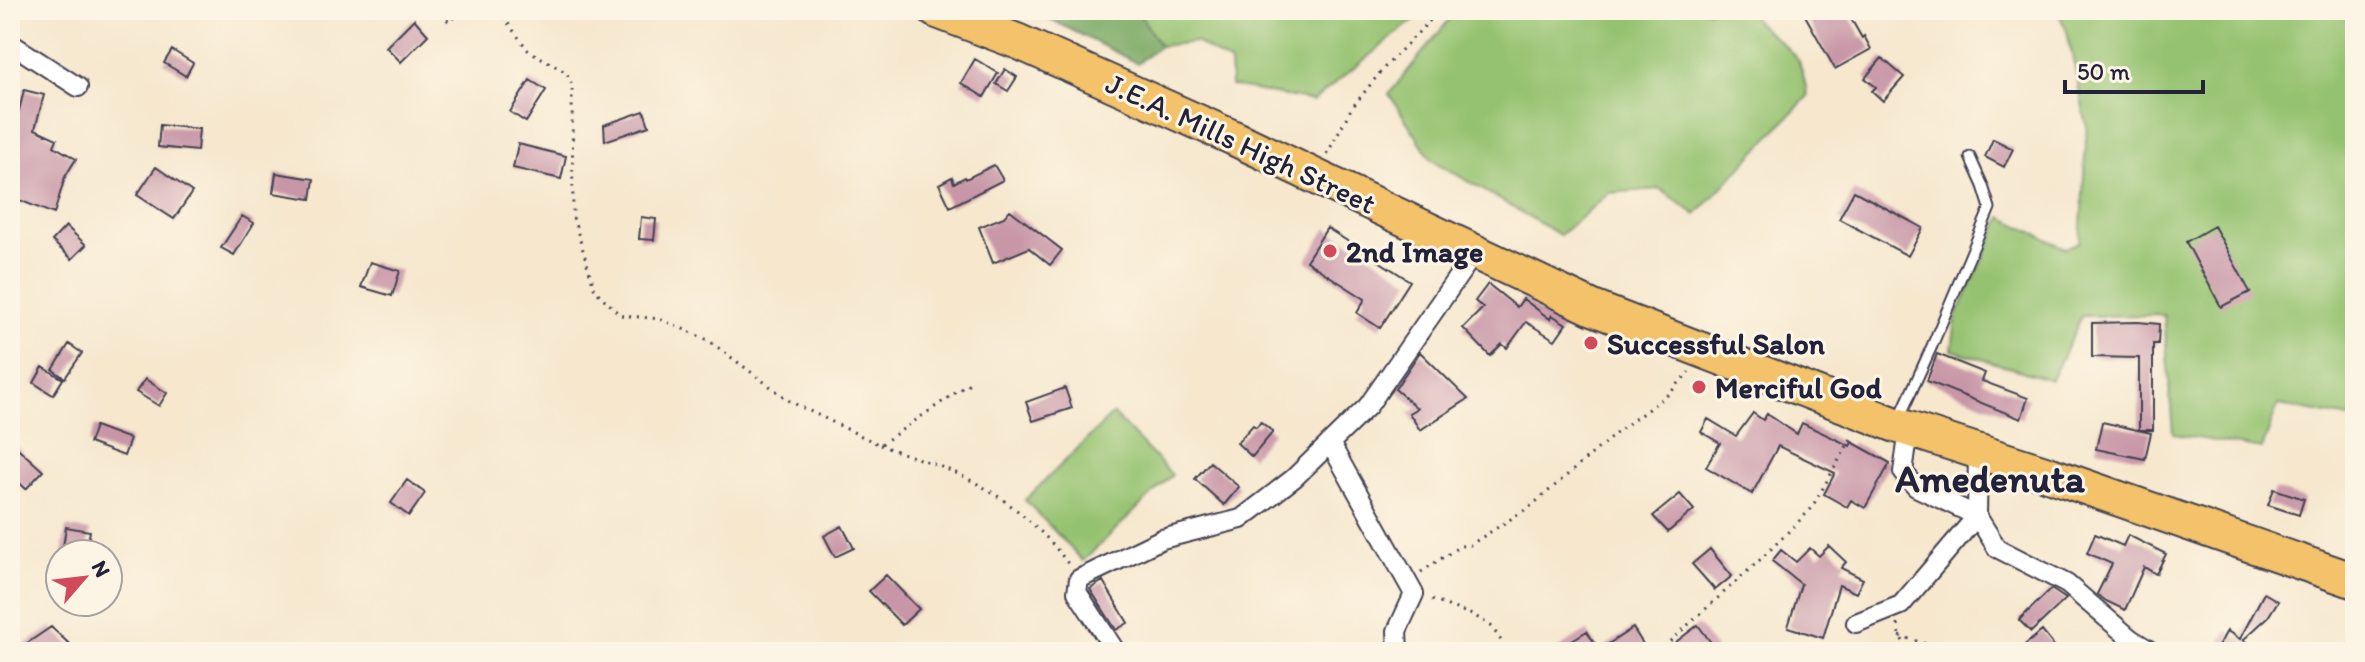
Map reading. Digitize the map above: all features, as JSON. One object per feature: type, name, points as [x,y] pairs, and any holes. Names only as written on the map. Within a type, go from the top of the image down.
[{"type":"highway","name":"J.E.A. Mills High Street","points":[[935,10],[1019,42],[1316,175],[1593,308],[1902,428],[2355,581]]},
{"type":"street","points":[[10,43],[78,87]]},
{"type":"street","points":[[1116,652],[1077,592],[1079,579],[1162,539],[1241,519],[1294,478],[1368,406],[1475,252]]},
{"type":"street","points":[[1902,428],[1903,472],[1916,487],[1977,516],[1997,548],[2067,584],[2131,639],[2152,652]]},
{"type":"street","points":[[1330,443],[1411,587],[1397,631],[1398,652]]},
{"type":"street","points":[[1856,623],[1901,605],[1977,516],[1978,453]]},
{"type":"lane","points":[[1902,428],[1932,346],[1990,208],[1970,157]]},
{"type":"path","points":[[434,10],[450,22],[462,10]]},
{"type":"path","points":[[1316,175],[1351,109],[1383,69],[1440,10]]},
{"type":"path","points":[[500,11],[528,50],[567,73],[572,85],[573,217],[595,290],[620,315],[660,319],[708,340],[791,402],[880,445],[965,477],[997,496],[1051,541],[1079,579]]},
{"type":"path","points":[[1411,587],[1531,506],[1620,430],[1670,393],[1694,367]]},
{"type":"path","points":[[880,445],[971,382]]},
{"type":"path","points":[[1658,652],[1811,509],[1855,430]]},
{"type":"path","points":[[1411,587],[1491,626],[1509,652]]},
{"type":"path","points":[[1901,605],[1896,617],[1900,636],[1909,652]]},
{"type":"path","points":[[1900,636],[1936,647],[1989,646],[1993,652]]},
{"type":"path","points":[[1521,652],[1536,645],[1542,652]]},
{"type":"green space","points":[[1032,10],[1137,10],[1160,46],[1137,63]]},
{"type":"green space","points":[[1137,10],[1426,10],[1313,101],[1231,86],[1230,63],[1196,42],[1160,46]]},
{"type":"green space","points":[[1457,10],[1748,10],[1797,59],[1808,96],[1696,215],[1660,189],[1609,193],[1560,235],[1432,160],[1389,94]]},
{"type":"green space","points":[[2057,10],[2355,10],[2355,419],[2278,405],[2262,449],[2173,434],[2164,315],[2082,316],[2051,380],[1952,350],[1956,318],[2002,217],[2065,248],[2080,242],[2087,127],[2067,31]]},
{"type":"green space","points":[[1113,414],[1172,475],[1083,561],[1025,500]]},
{"type":"building","points":[[1802,10],[1846,10],[1871,49],[1835,69]]},
{"type":"building","points":[[414,19],[428,35],[401,62],[386,47]]},
{"type":"building","points":[[172,50],[193,63],[186,76],[164,63]]},
{"type":"building","points":[[1882,58],[1904,77],[1883,101],[1872,91],[1876,87],[1865,78]]},
{"type":"building","points":[[975,59],[998,73],[984,97],[961,83]]},
{"type":"building","points":[[1005,69],[1017,77],[1008,91],[996,84]]},
{"type":"building","points":[[530,80],[546,90],[526,122],[510,112]]},
{"type":"building","points":[[24,90],[44,95],[35,129],[57,139],[54,146],[76,159],[65,177],[54,214],[14,198],[20,182],[13,179],[21,158],[10,153],[10,149]]},
{"type":"building","points":[[644,111],[649,126],[605,141],[604,125]]},
{"type":"building","points":[[160,125],[199,129],[197,151],[158,147]]},
{"type":"building","points":[[1993,139],[2013,149],[2004,167],[1985,157]]},
{"type":"building","points":[[518,144],[566,156],[561,179],[513,168]]},
{"type":"building","points":[[994,165],[1003,180],[950,207],[939,184],[952,177],[954,183],[966,179]]},
{"type":"building","points":[[156,167],[192,192],[174,219],[137,195]]},
{"type":"building","points":[[276,173],[314,179],[311,199],[273,193]]},
{"type":"building","points":[[1854,191],[1923,228],[1908,256],[1839,219]]},
{"type":"building","points":[[1010,210],[1062,250],[1050,265],[1029,248],[993,263],[979,227],[1004,217]]},
{"type":"building","points":[[242,216],[254,223],[234,255],[221,248]]},
{"type":"building","points":[[641,217],[656,219],[654,240],[639,239]]},
{"type":"building","points":[[66,226],[86,245],[72,259],[52,241]]},
{"type":"building","points":[[2214,226],[2250,292],[2221,307],[2186,242]]},
{"type":"building","points":[[1327,228],[1410,281],[1380,328],[1357,313],[1365,299],[1306,261]]},
{"type":"building","points":[[370,262],[400,271],[392,296],[361,287]]},
{"type":"building","points":[[1488,284],[1517,307],[1523,299],[1550,319],[1552,315],[1566,324],[1555,340],[1526,322],[1507,348],[1502,344],[1490,356],[1463,328],[1483,308],[1475,301]]},
{"type":"building","points":[[2092,323],[2159,324],[2158,344],[2153,344],[2153,430],[2139,430],[2139,358],[2092,357]]},
{"type":"building","points":[[69,344],[82,353],[65,378],[53,370]]},
{"type":"building","points":[[1420,352],[1468,399],[1420,430],[1409,413],[1417,408],[1395,389]]},
{"type":"building","points":[[1937,354],[1985,373],[1982,381],[2028,398],[2021,419],[1927,381]]},
{"type":"building","points":[[43,367],[63,379],[53,395],[34,383]]},
{"type":"building","points":[[145,379],[167,393],[159,406],[136,392]]},
{"type":"building","points":[[1065,388],[1072,408],[1033,421],[1026,402]]},
{"type":"building","points":[[1753,413],[1763,420],[1767,414],[1797,434],[1802,423],[1850,446],[1852,442],[1890,463],[1865,508],[1851,500],[1847,507],[1824,494],[1835,473],[1778,446],[1752,494],[1706,467],[1720,443],[1701,432],[1708,419],[1736,436]]},
{"type":"building","points":[[1261,422],[1273,432],[1252,457],[1237,443],[1253,425],[1256,427]]},
{"type":"building","points":[[2102,422],[2151,433],[2145,459],[2096,449]]},
{"type":"building","points":[[95,426],[130,439],[124,456],[89,443]]},
{"type":"building","points":[[10,441],[43,471],[26,489],[10,474]]},
{"type":"building","points":[[1210,462],[1239,487],[1224,505],[1195,479]]},
{"type":"building","points":[[407,480],[425,493],[409,516],[391,503]]},
{"type":"building","points":[[2274,489],[2304,499],[2299,515],[2268,505]]},
{"type":"building","points":[[1680,494],[1694,510],[1668,532],[1653,516]]},
{"type":"building","points":[[842,526],[854,548],[835,557],[824,536]]},
{"type":"building","points":[[66,527],[90,531],[89,538],[64,538]]},
{"type":"building","points":[[2095,534],[2123,546],[2128,535],[2166,554],[2156,574],[2144,567],[2125,610],[2097,594],[2112,564],[2087,553]]},
{"type":"building","points":[[1829,546],[1846,562],[1841,568],[1863,579],[1856,593],[1839,585],[1823,638],[1788,627],[1801,584],[1772,561],[1781,550],[1796,562],[1810,548],[1819,556]]},
{"type":"building","points":[[1710,549],[1732,576],[1715,590],[1692,564]]},
{"type":"building","points":[[886,575],[919,609],[902,625],[869,591]]},
{"type":"building","points":[[1103,581],[1128,623],[1116,630],[1090,589]]},
{"type":"building","points":[[2051,589],[2066,599],[2031,632],[2019,620]]},
{"type":"building","points":[[2264,593],[2278,601],[2268,617],[2243,640],[2263,652],[2215,652],[2227,631],[2240,639]]},
{"type":"building","points":[[1698,625],[1718,652],[1663,652]]},
{"type":"building","points":[[51,627],[78,652],[14,652]]},
{"type":"building","points":[[1633,628],[1648,652],[1552,652],[1587,631],[1599,650]]},
{"type":"building","points":[[2042,631],[2059,652],[2016,652]]},
{"type":"place","name":"2nd Image","points":[[1330,251]]},
{"type":"place","name":"Successful Salon","points":[[1591,343]]},
{"type":"place","name":"Merciful God","points":[[1699,387]]},
{"type":"district","name":"Amedenuta","points":[[1990,479]]}]
